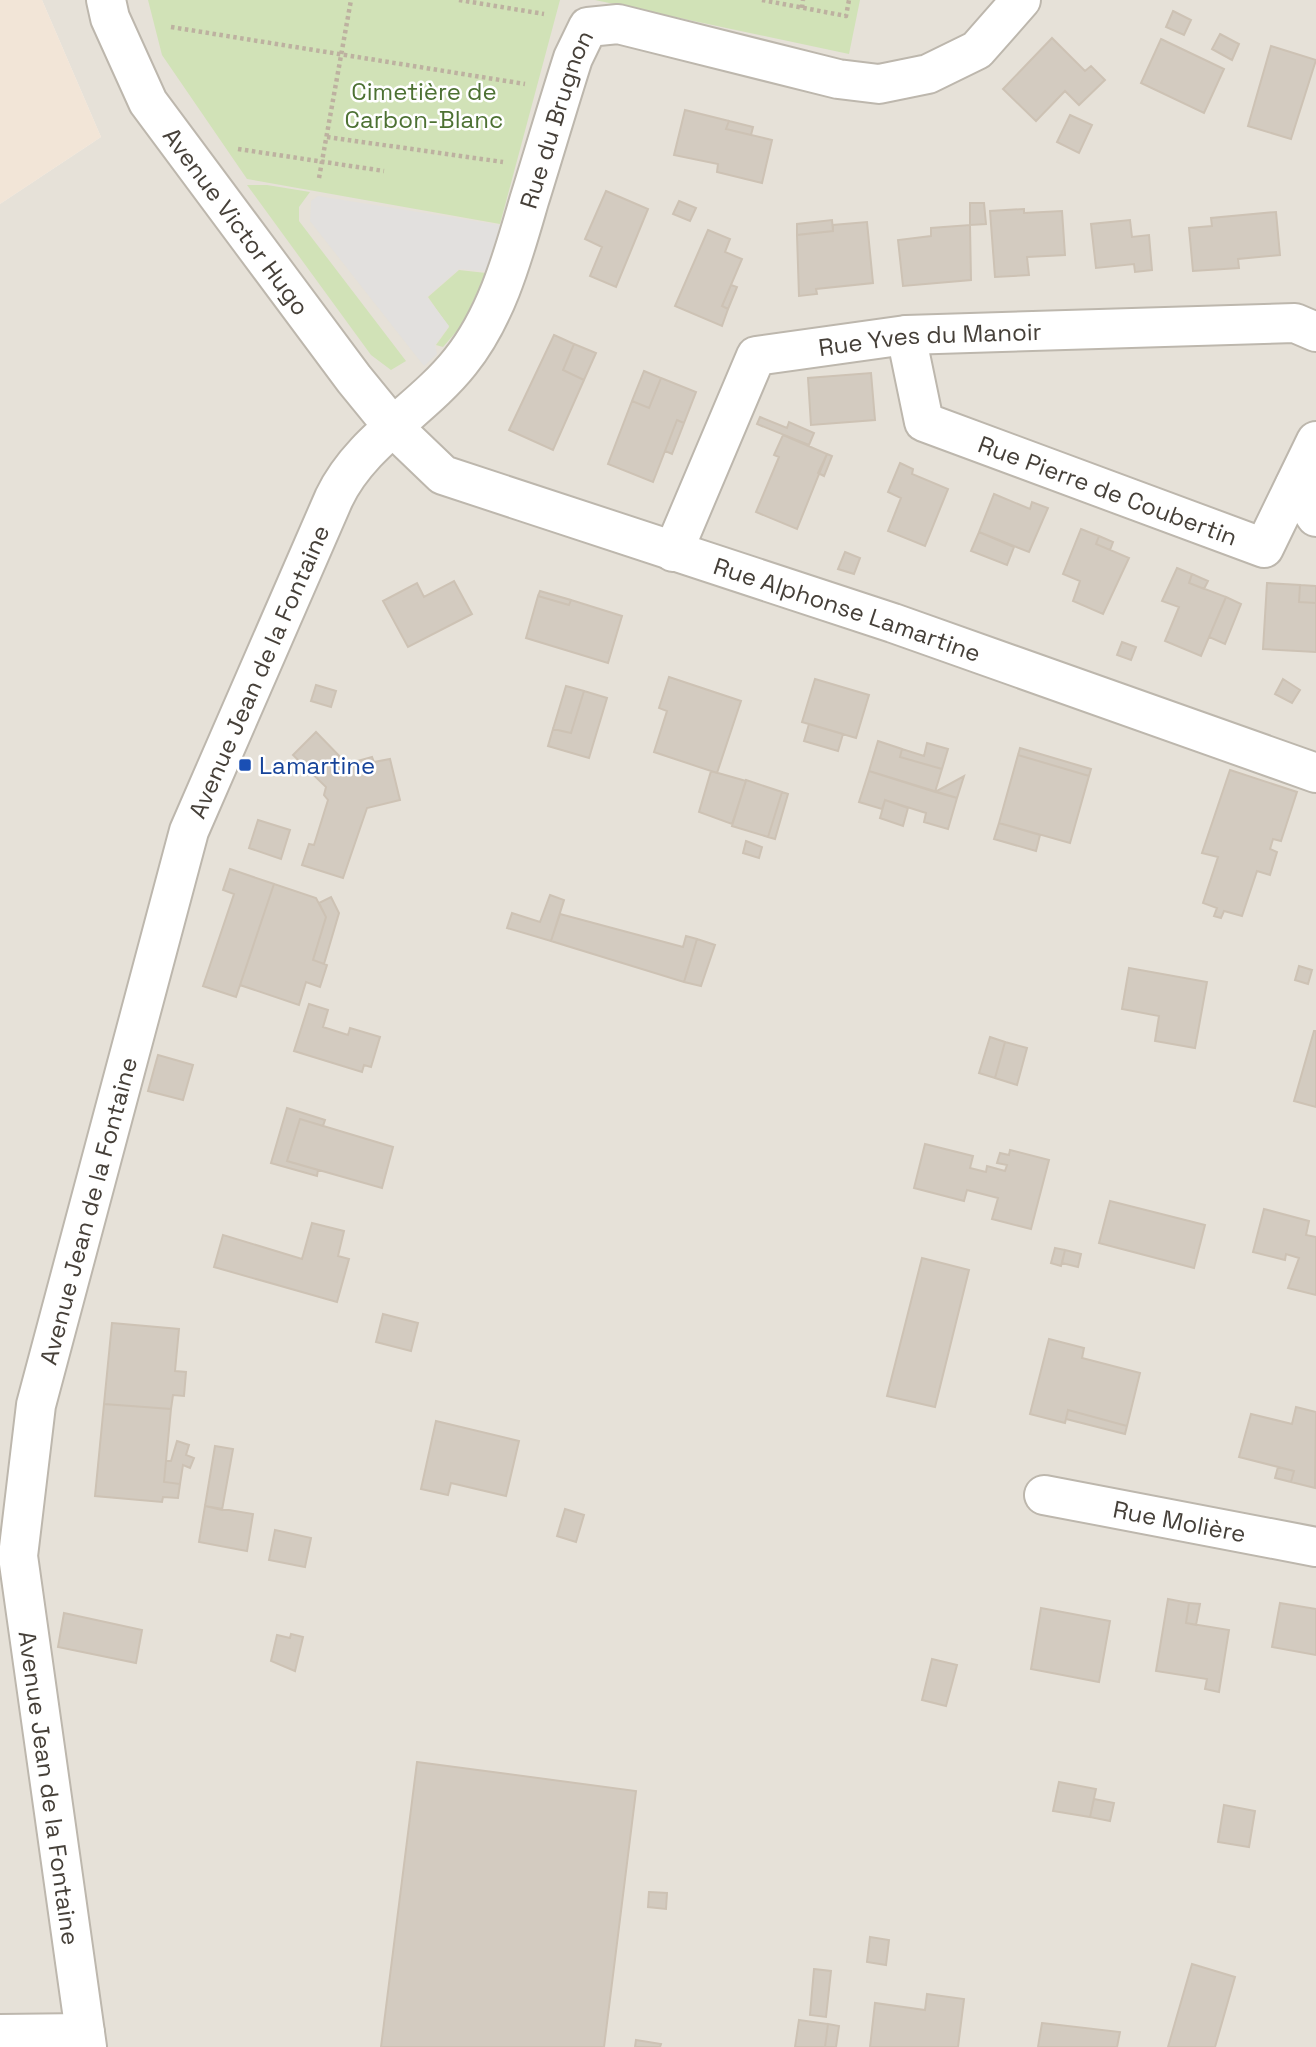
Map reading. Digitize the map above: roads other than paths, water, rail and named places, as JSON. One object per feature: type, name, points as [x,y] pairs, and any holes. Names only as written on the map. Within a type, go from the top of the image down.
[{"type":"street","name":"Avenue Victor Hugo","points":[[106,0],[110,18],[148,102],[394,428]]},
{"type":"street","name":"Rue du Brugnon","points":[[394,428],[460,363],[481,332],[509,270],[573,58],[588,27],[618,24],[838,79],[879,83],[928,74],[977,50],[1021,0]]},
{"type":"street","name":"Rue Yves du Manoir","points":[[673,552],[756,356],[906,335],[1295,323],[1316,332]]},
{"type":"street","name":"Rue Pierre de Coubertin","points":[[906,335],[924,422],[1264,548],[1316,441]]},
{"type":"street","name":"Rue Alphonse Lamartine","points":[[394,428],[443,475],[893,623],[1316,773]]},
{"type":"street","name":"Avenue Jean de la Fontaine","points":[[86,2040],[13,1638],[18,1556],[36,1405],[189,831],[342,481],[365,452],[394,428]]},
{"type":"street","points":[[1295,485],[1316,517]]},
{"type":"street","name":"Rue Molière","points":[[1044,1495],[1316,1547]]},
{"type":"street","points":[[0,2034],[86,2040]]},
{"type":"place","name":"Lamartine","points":[[245,765]]},
{"type":"park label","name":"Cimetière de Carbon-Blanc","points":[[424,105]]}]
